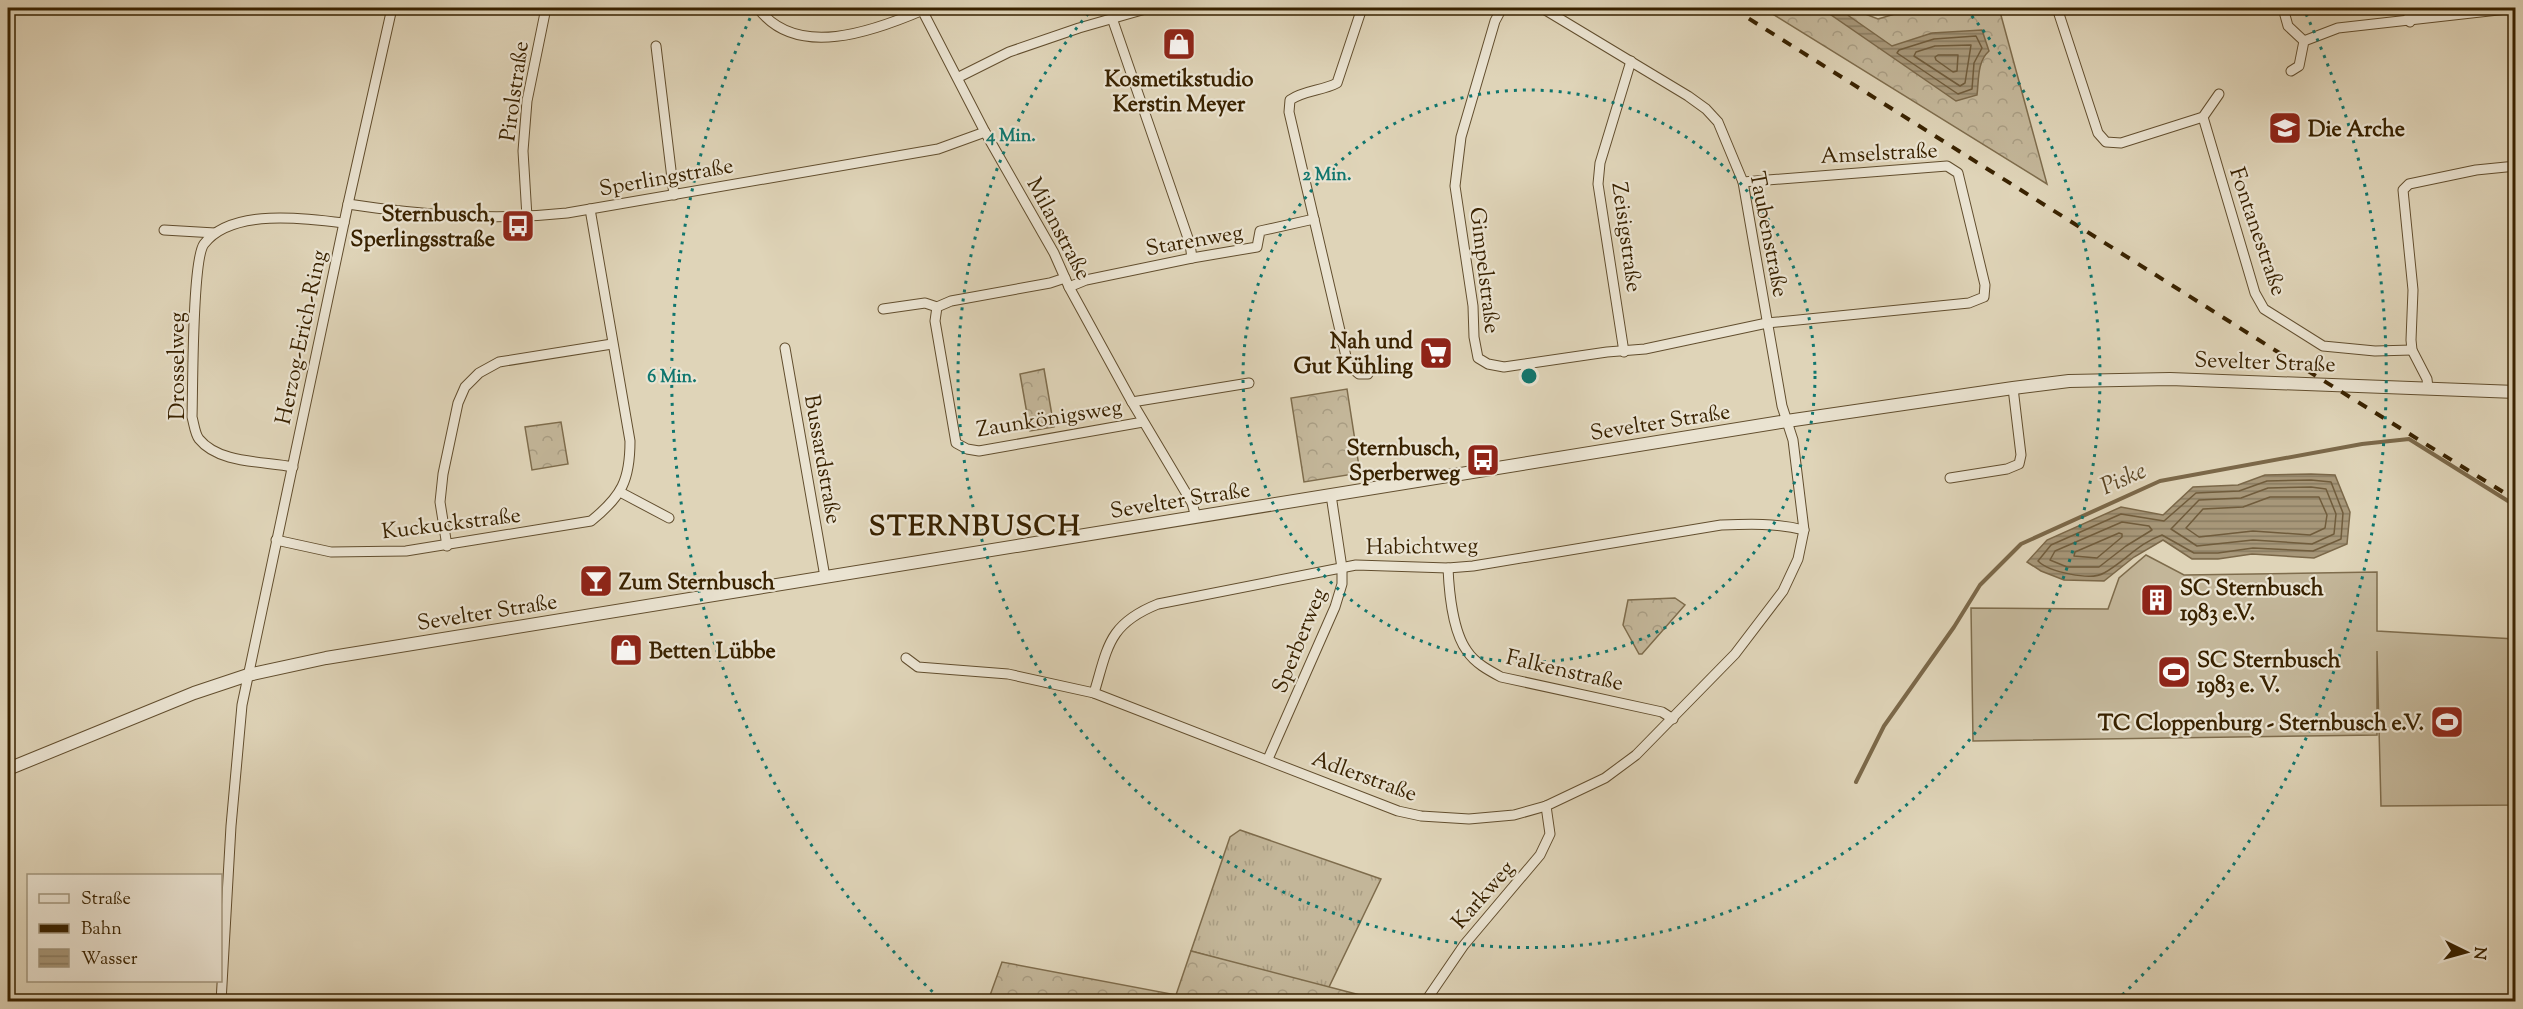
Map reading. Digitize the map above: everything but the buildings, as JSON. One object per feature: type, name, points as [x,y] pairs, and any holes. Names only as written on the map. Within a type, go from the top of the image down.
[{"type":"street","name":"Herzog-Erich-Ring","points":[[221,1002],[231,826],[242,705],[392,8]]},
{"type":"street","name":"Pirolstraße","points":[[527,217],[523,151],[527,101],[546,8]]},
{"type":"street","points":[[758,8],[767,20],[789,33],[814,38],[860,32],[896,22],[922,9]]},
{"type":"street","points":[[959,77],[1009,52],[1149,8]]},
{"type":"street","points":[[1362,8],[1337,83],[1299,94],[1290,100],[1289,112],[1348,365],[1359,374],[1368,374]]},
{"type":"street","name":"Gimpelstraße","points":[[1502,8],[1495,21],[1464,126],[1455,186],[1473,306],[1474,337],[1478,358],[1488,364],[1504,368],[1645,349],[1767,323]]},
{"type":"street","name":"Taubenstraße","points":[[1542,8],[1706,109],[1718,122],[1743,182],[1782,406],[1788,422]]},
{"type":"street","points":[[2057,8],[2098,133],[2106,142],[2121,143],[2203,117],[2219,94]]},
{"type":"street","points":[[2283,8],[2288,26],[2304,42]]},
{"type":"street","points":[[2408,8],[2410,22]]},
{"type":"street","points":[[2304,42],[2338,28],[2410,22],[2516,8]]},
{"type":"street","name":"Milanstraße","points":[[922,9],[959,77],[985,132],[1054,254],[1132,402],[1192,503],[1196,517]]},
{"type":"street","points":[[1112,18],[1190,244],[1192,258]]},
{"type":"street","points":[[2291,71],[2299,66],[2304,42]]},
{"type":"street","points":[[656,46],[674,195]]},
{"type":"street","name":"Zeisigstraße","points":[[1624,351],[1598,184],[1600,163],[1631,61]]},
{"type":"street","name":"Fontanestraße","points":[[2203,117],[2255,293],[2264,309],[2323,346],[2375,351],[2412,350]]},
{"type":"street","name":"Sperlingstraße","points":[[348,204],[415,214],[476,218],[527,217],[590,209],[938,149],[985,132]]},
{"type":"street","name":"Amselstraße","points":[[1743,182],[1947,166],[1958,174],[1985,285],[1984,297],[1969,303],[1767,323]]},
{"type":"street","points":[[2428,388],[2427,379],[2412,350],[2413,290],[2403,190],[2409,184],[2476,170],[2516,166]]},
{"type":"street","name":"Kuckuckstraße","points":[[276,540],[332,552],[406,551],[447,546],[591,520],[609,506],[620,492],[630,467],[630,441],[590,209]]},
{"type":"street","points":[[164,230],[215,233],[240,223],[268,218],[297,218],[344,223]]},
{"type":"street","name":"Starenweg","points":[[1070,287],[1086,280],[1257,247],[1260,231],[1314,219]]},
{"type":"street","name":"Drosselweg","points":[[215,233],[202,245],[196,273],[192,417],[198,438],[212,450],[231,457],[293,467]]},
{"type":"street","points":[[884,309],[925,303],[937,307],[951,300],[1050,283],[1065,278]]},
{"type":"street","name":"Zaunkönigsweg","points":[[937,307],[935,321],[956,443],[967,449],[979,451],[1143,422]]},
{"type":"street","points":[[447,546],[440,502],[443,474],[458,403],[465,387],[479,373],[499,362],[612,344]]},
{"type":"street","name":"Bussardstraße","points":[[785,348],[825,577]]},
{"type":"street","name":"Sevelter Straße","points":[[8,769],[152,709],[248,675],[326,658],[1788,422],[2013,388],[2069,381],[2160,379],[2516,392]]},
{"type":"street","points":[[1132,402],[1249,383]]},
{"type":"street","points":[[1950,478],[2007,470],[2019,464],[2021,455],[2013,388]]},
{"type":"street","name":"Adlerstraße","points":[[906,658],[918,667],[1008,674],[1094,693],[1268,759],[1374,803],[1420,816],[1469,819],[1514,815],[1546,806],[1605,778],[1636,755],[1735,654],[1774,606],[1798,559],[1804,530],[1794,440],[1788,422]]},
{"type":"street","points":[[620,492],[669,518]]},
{"type":"street","name":"Sperberweg","points":[[1268,759],[1335,607],[1342,584],[1332,495]]},
{"type":"street","name":"Habichtweg","points":[[1094,693],[1111,640],[1121,625],[1136,613],[1158,604],[1356,565],[1448,568],[1473,566],[1721,525],[1757,524],[1787,526],[1804,530]]},
{"type":"street","name":"Falkenstraße","points":[[1448,568],[1455,624],[1466,651],[1484,668],[1500,677],[1662,712],[1673,719]]},
{"type":"street","name":"Karkweg","points":[[1425,1002],[1464,945],[1540,855],[1550,834],[1546,806]]},
{"type":"green space","points":[[611,8],[665,8],[609,14]]},
{"type":"green space","points":[[1763,8],[1863,8],[1865,14],[1878,19],[1915,8],[1999,8],[2047,184]]},
{"type":"green space","points":[[1044,369],[1054,427],[1030,431],[1020,374]]},
{"type":"green space","points":[[1347,389],[1360,473],[1304,482],[1291,398]]},
{"type":"green space","points":[[561,422],[568,464],[532,470],[525,427]]},
{"type":"green space","name":"SC Sternbusch 1983 e. V.","points":[[2146,555],[2184,575],[2377,572],[2377,631],[2515,639],[2515,805],[2381,806],[2377,651],[2377,735],[1973,741],[1971,608],[2108,609],[2119,578]]},
{"type":"green space","points":[[1675,598],[1685,605],[1642,654],[1639,654],[1623,625],[1628,600]]},
{"type":"green space","points":[[1240,830],[1381,879],[1328,989],[1191,951],[1230,837]]},
{"type":"green space","points":[[1191,951],[1383,1001],[988,1001],[1002,962],[1176,995]]},
{"type":"water","points":[[1821,8],[1841,8],[1892,46],[1932,33],[1982,30],[1989,51],[1980,66],[1977,95],[1956,101]]},
{"type":"water","points":[[2265,475],[2335,475],[2350,512],[2347,544],[2314,558],[2252,554],[2218,559],[2192,559],[2163,540],[2134,557],[2104,581],[2064,580],[2041,571],[2027,562],[2047,540],[2121,507],[2163,515],[2193,487],[2238,485]]},
{"type":"waterway","name":"Piske","points":[[1856,782],[1884,726],[1954,627],[1980,585],[2021,544],[2160,481],[2362,444],[2409,439],[2516,506]]},
{"type":"railway","points":[[1732,8],[2516,500]]},
{"type":"place","name":"Kosmetikstudio Kerstin Meyer","points":[[1179,44]]},
{"type":"place","name":"Die Arche","points":[[2285,128]]},
{"type":"place","name":"Sternbusch, Sperlingsstraße","points":[[518,226]]},
{"type":"place","name":"Nah und Gut Kühling","points":[[1436,353]]},
{"type":"place","name":"Sternbusch, Sperberweg","points":[[1483,460]]},
{"type":"place","name":"Zum Sternbusch","points":[[596,581]]},
{"type":"place","name":"SC Sternbusch 1983 e.V.","points":[[2157,600]]},
{"type":"place","name":"Betten Lübbe","points":[[626,650]]},
{"type":"place","name":"SC Sternbusch 1983 e. V.","points":[[2174,672]]},
{"type":"place","name":"TC Cloppenburg - Sternbusch e.V.","points":[[2447,722]]},
{"type":"district","name":"STERNBUSCH","points":[[975,525]]}]
